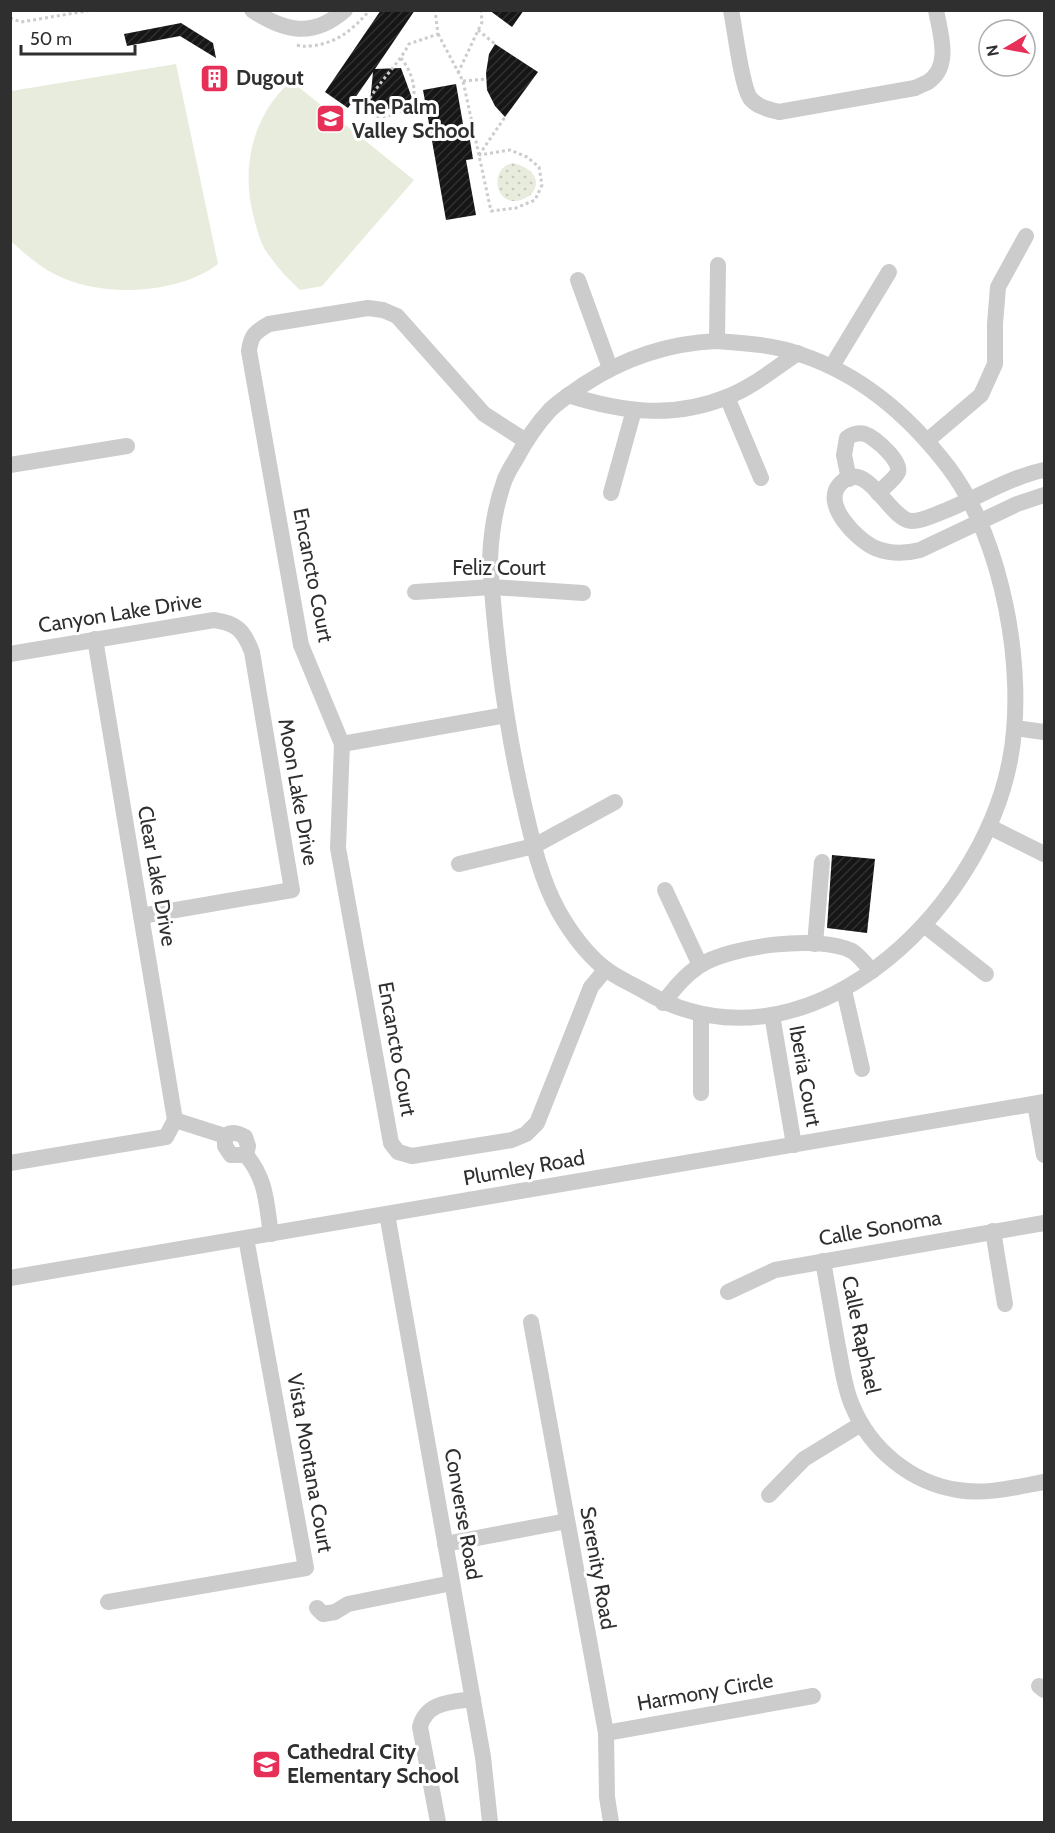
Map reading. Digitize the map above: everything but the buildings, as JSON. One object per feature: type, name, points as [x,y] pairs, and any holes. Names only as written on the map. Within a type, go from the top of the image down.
[{"type":"street","points":[[252,10],[267,20],[290,29],[313,28],[336,19],[345,10]]},
{"type":"street","points":[[731,10],[745,84],[750,98],[762,108],[778,112],[915,88],[930,81],[940,67],[944,51],[936,10]]},
{"type":"street","points":[[928,440],[981,395],[986,385],[995,364],[998,287],[1026,236]]},
{"type":"street","points":[[717,341],[718,266]]},
{"type":"street","points":[[832,366],[889,272]]},
{"type":"street","points":[[578,280],[610,368]]},
{"type":"street","name":"Encancto Court","points":[[526,441],[484,414],[397,316],[383,310],[368,308],[269,324],[256,331],[250,340],[249,351],[301,645],[342,744],[338,848],[391,1143],[398,1152],[412,1156],[513,1140],[526,1134],[537,1123],[591,987],[606,969]]},
{"type":"street","points":[[717,341],[747,343],[798,353],[832,366],[861,382],[928,440],[959,482],[979,521],[993,557],[1004,600],[1012,648],[1016,691],[1015,728],[1010,763],[990,827],[968,867],[945,901],[897,951],[844,990],[804,1007],[772,1015],[738,1018],[701,1014],[663,1003],[606,969],[572,932],[558,911],[543,878],[520,788],[506,715],[492,587],[491,543],[496,507],[506,477],[526,441],[550,410],[568,395],[610,368],[635,357],[665,348],[696,342],[717,341]]},
{"type":"street","points":[[568,395],[602,406],[634,410],[671,410],[700,406],[747,387],[798,353]]},
{"type":"street","points":[[727,397],[761,478]]},
{"type":"street","points":[[611,494],[634,410]]},
{"type":"street","points":[[849,479],[844,455],[847,438],[858,433],[866,434],[877,441],[898,465],[897,473],[878,493]]},
{"type":"street","points":[[10,465],[127,446]]},
{"type":"street","points":[[1044,470],[1013,480],[928,518],[913,521],[898,515],[868,482],[861,478],[849,479],[838,485],[834,501],[837,511],[861,539],[885,551],[909,553],[920,550],[1017,504],[1044,495]]},
{"type":"street","name":"Feliz Court","points":[[415,592],[492,587],[583,593]]},
{"type":"street","name":"Canyon Lake Drive","points":[[10,654],[214,620],[225,621],[236,626]]},
{"type":"street","name":"Moon Lake Drive","points":[[141,916],[292,890],[252,652],[246,637],[236,626]]},
{"type":"street","name":"Clear Lake Drive","points":[[95,639],[175,1120]]},
{"type":"street","points":[[342,744],[506,715]]},
{"type":"street","points":[[1015,728],[1044,732]]},
{"type":"street","points":[[459,864],[534,846],[615,802]]},
{"type":"street","points":[[990,827],[1044,854]]},
{"type":"street","points":[[815,944],[822,862]]},
{"type":"street","points":[[665,890],[700,965]]},
{"type":"street","points":[[924,925],[986,974]]},
{"type":"street","points":[[663,1003],[684,977],[700,965],[726,955],[755,948],[783,944],[834,946],[854,952],[872,971]]},
{"type":"street","points":[[844,990],[862,1069]]},
{"type":"street","points":[[701,1014],[701,1093]]},
{"type":"street","name":"Iberia Court","points":[[772,1015],[794,1145]]},
{"type":"street","points":[[1040,1103],[1044,1155]]},
{"type":"street","name":"Plumley Road","points":[[10,1278],[1040,1103]]},
{"type":"street","points":[[10,1163],[166,1137],[175,1120],[225,1136],[230,1132],[238,1133],[245,1137],[248,1146],[246,1155],[262,1180],[271,1234]]},
{"type":"street","name":"Converse Road","points":[[387,1214],[483,1757],[490,1822]]},
{"type":"street","name":"Calle Sonoma","points":[[728,1292],[775,1270],[1044,1223]]},
{"type":"street","points":[[993,1231],[1005,1304]]},
{"type":"street","name":"Vista Montana Court","points":[[108,1602],[306,1568],[246,1238]]},
{"type":"street","name":"Calle Raphael","points":[[823,1261],[844,1378],[851,1403],[861,1424],[882,1451],[907,1472],[935,1485],[959,1491],[988,1492],[1044,1482]]},
{"type":"street","name":"Serenity Road","points":[[531,1323],[606,1733],[607,1797],[611,1822]]},
{"type":"street","points":[[769,1495],[804,1459],[861,1424]]},
{"type":"street","points":[[445,1544],[567,1521]]},
{"type":"street","points":[[317,1608],[323,1614],[335,1612],[348,1605],[452,1583]]},
{"type":"street","name":"Harmony Circle","points":[[606,1733],[813,1696]]},
{"type":"street","points":[[438,1822],[420,1727],[422,1719],[429,1710],[439,1705],[473,1699]]},
{"type":"path","points":[[10,18],[21,22],[92,10]]},
{"type":"path","points":[[435,10],[438,34],[463,81],[490,211],[516,207],[535,200],[542,185],[539,167],[527,157],[510,150],[479,155]]},
{"type":"path","points":[[458,73],[482,22],[483,10]]},
{"type":"path","points":[[478,30],[495,44]]},
{"type":"path","points":[[401,58],[408,68],[413,84],[413,99],[407,107],[386,117],[371,115],[364,109],[370,96],[401,58],[409,44],[438,34]]},
{"type":"path","points":[[463,81],[486,79]]},
{"type":"path","points":[[479,155],[504,117]]},
{"type":"green space","points":[[176,64],[218,264],[184,282],[142,289],[100,288],[56,275],[29,257],[11,241],[11,91]]},
{"type":"green space","points":[[291,81],[414,180],[322,286],[300,290],[264,248],[255,222],[249,184],[249,164],[258,128],[277,95]]},
{"type":"green space","points":[[513,163],[532,173],[536,186],[531,195],[513,201],[502,196],[498,178],[505,166]]},
{"type":"place","name":"Dugout","points":[[215,78]]},
{"type":"place","name":"The Palm Valley School","points":[[331,119]]},
{"type":"place","name":"Cathedral City Elementary School","points":[[266,1764]]}]
